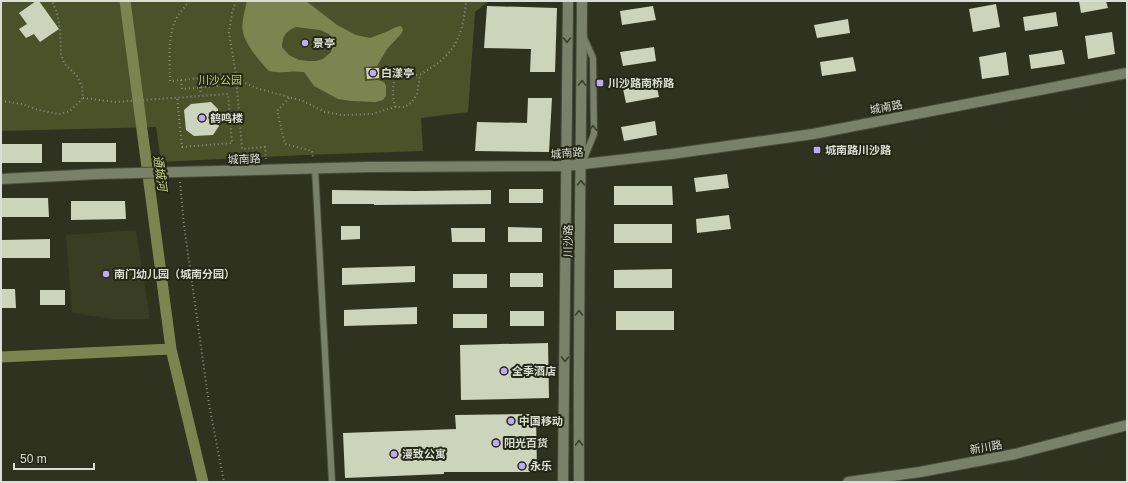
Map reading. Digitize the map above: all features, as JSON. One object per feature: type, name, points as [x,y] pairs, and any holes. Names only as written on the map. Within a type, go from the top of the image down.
[{"type":"street","name":"川沙路","points":[[563,482],[568,1]]},
{"type":"street","name":"川沙路","points":[[579,482],[578,365],[582,1]]},
{"type":"street","name":"城南路","points":[[1,179],[98,174],[368,167],[566,166],[671,154],[814,134],[1127,73]]},
{"type":"street","name":"新川路","points":[[848,482],[920,472],[1015,454],[1127,425]]},
{"type":"lane","points":[[315,169],[332,482]]},
{"type":"path","points":[[1,101],[22,104],[38,110],[60,114],[70,111],[83,98],[82,87],[77,76],[64,64],[60,54],[60,29],[58,13],[52,1]]},
{"type":"path","points":[[189,1],[176,18],[171,34],[169,48],[170,81],[236,75],[256,88],[303,101],[324,112],[343,115],[372,114],[395,107],[405,107],[412,102],[417,94],[420,75]]},
{"type":"path","points":[[236,1],[232,13],[229,33],[236,75],[242,149],[265,147],[267,170]]},
{"type":"path","points":[[381,72],[395,77],[420,75],[439,62],[451,50],[460,37],[465,15],[466,1]]},
{"type":"path","points":[[181,80],[182,89],[200,88],[216,86],[216,77]]},
{"type":"path","points":[[395,77],[392,93],[395,107]]},
{"type":"path","points":[[200,88],[201,96]]},
{"type":"path","points":[[83,98],[115,102],[162,98],[177,97],[201,96],[228,94],[232,143],[182,147],[177,97]]},
{"type":"path","points":[[290,98],[277,111],[285,144],[312,151],[315,169]]},
{"type":"path","points":[[180,173],[184,226],[208,404],[224,482]]},
{"type":"shaded area","points":[[247,1],[306,1],[337,25],[356,35],[370,38],[401,26],[403,30],[401,34],[387,49],[377,66],[364,67],[365,81],[378,80],[384,82],[386,86],[386,96],[383,100],[376,102],[338,99],[314,86],[304,72],[269,71],[254,53],[244,37],[242,25]],"holes":[[[296,27],[320,30],[329,34],[333,43],[331,52],[323,59],[316,61],[299,60],[289,55],[282,47],[285,34]]]},
{"type":"shaded area","name":"南门幼儿园（城南分园）","points":[[136,230],[150,319],[112,319],[72,313],[66,235]]},
{"type":"green space","name":"川沙公园","points":[[1,1],[489,1],[475,12],[468,112],[421,118],[423,151],[161,162],[156,127],[1,131]]},
{"type":"building","points":[[36,1],[39,1],[59,29],[40,42],[34,34],[26,38],[19,29],[27,24],[19,13]]},
{"type":"building","points":[[1079,1],[1106,1],[1108,8],[1081,13]]},
{"type":"building","points":[[996,4],[1000,27],[973,32],[969,9]]},
{"type":"building","points":[[487,6],[557,8],[555,72],[530,72],[531,49],[484,48]]},
{"type":"building","points":[[653,6],[656,20],[622,25],[620,11]]},
{"type":"building","points":[[1056,12],[1058,26],[1025,31],[1023,17]]},
{"type":"building","points":[[848,19],[850,33],[817,38],[814,25]]},
{"type":"building","points":[[1112,32],[1115,54],[1088,59],[1085,36]]},
{"type":"building","points":[[654,47],[656,61],[623,66],[620,52]]},
{"type":"building","points":[[1062,50],[1065,64],[1031,69],[1029,55]]},
{"type":"building","points":[[1006,52],[1009,75],[982,79],[979,57]]},
{"type":"building","points":[[853,57],[856,71],[822,76],[820,62]]},
{"type":"building","name":"白漾亭","points":[[366,68],[379,68],[379,78],[367,79]]},
{"type":"building","points":[[656,83],[659,97],[626,103],[623,89]]},
{"type":"building","points":[[528,98],[552,98],[549,152],[475,151],[477,122],[527,123]]},
{"type":"building","name":"鹤鸣楼","points":[[211,102],[218,109],[219,126],[213,135],[194,136],[186,130],[184,110],[191,104]]},
{"type":"building","points":[[655,121],[657,135],[624,141],[621,127]]},
{"type":"building","points":[[62,143],[116,143],[116,162],[62,162]]},
{"type":"building","points":[[1,144],[42,144],[42,163],[1,163]]},
{"type":"building","points":[[727,174],[729,188],[696,192],[694,178]]},
{"type":"building","points":[[614,186],[672,186],[673,205],[614,205]]},
{"type":"building","points":[[509,189],[543,189],[543,203],[509,203]]},
{"type":"building","points":[[332,190],[491,190],[491,204],[332,204]]},
{"type":"building","points":[[1,198],[48,198],[49,217],[1,217]]},
{"type":"building","points":[[71,201],[125,201],[126,219],[71,220]]},
{"type":"building","points":[[729,215],[731,229],[697,233],[696,219]]},
{"type":"building","points":[[614,224],[672,224],[672,243],[614,243]]},
{"type":"building","points":[[341,226],[360,226],[360,239],[341,240]]},
{"type":"building","points":[[508,227],[542,228],[542,242],[508,242]]},
{"type":"building","points":[[451,228],[485,228],[485,242],[452,242]]},
{"type":"building","points":[[50,239],[50,258],[1,258],[1,240]]},
{"type":"building","points":[[415,266],[415,282],[342,285],[342,268]]},
{"type":"building","points":[[672,269],[672,288],[614,288],[614,270]]},
{"type":"building","points":[[510,273],[543,273],[543,287],[510,287]]},
{"type":"building","points":[[453,274],[487,274],[487,288],[453,288]]},
{"type":"building","points":[[1,289],[15,289],[16,308],[1,308]]},
{"type":"building","points":[[40,290],[65,290],[65,305],[40,305]]},
{"type":"building","points":[[417,307],[417,324],[344,326],[344,310]]},
{"type":"building","points":[[510,311],[544,311],[544,326],[510,326]]},
{"type":"building","points":[[616,311],[674,311],[674,330],[616,330]]},
{"type":"building","points":[[453,314],[487,314],[487,328],[453,328]]},
{"type":"building","name":"全季酒店","points":[[548,343],[549,398],[461,400],[460,345]]},
{"type":"building","points":[[536,414],[537,472],[444,472],[444,474],[345,478],[343,433],[456,429],[455,415]]},
{"type":"waterway","name":"通城河","points":[[125,1],[171,349],[203,482]]},
{"type":"waterway","name":"通城河","points":[[1,357],[171,349]]},
{"type":"place","name":"景亭","points":[[305,43]]},
{"type":"place","name":"白漾亭","points":[[373,73]]},
{"type":"place","name":"川沙路南桥路","points":[[600,83]]},
{"type":"place","name":"鹤鸣楼","points":[[202,118]]},
{"type":"place","name":"城南路川沙路","points":[[817,150]]},
{"type":"place","name":"南门幼儿园（城南分园）","points":[[106,274]]},
{"type":"place","name":"全季酒店","points":[[504,371]]},
{"type":"place","name":"中国移动","points":[[511,421]]},
{"type":"place","name":"阳光百货","points":[[496,443]]},
{"type":"place","name":"漫致公寓","points":[[394,454]]},
{"type":"place","name":"永乐","points":[[522,466]]}]
